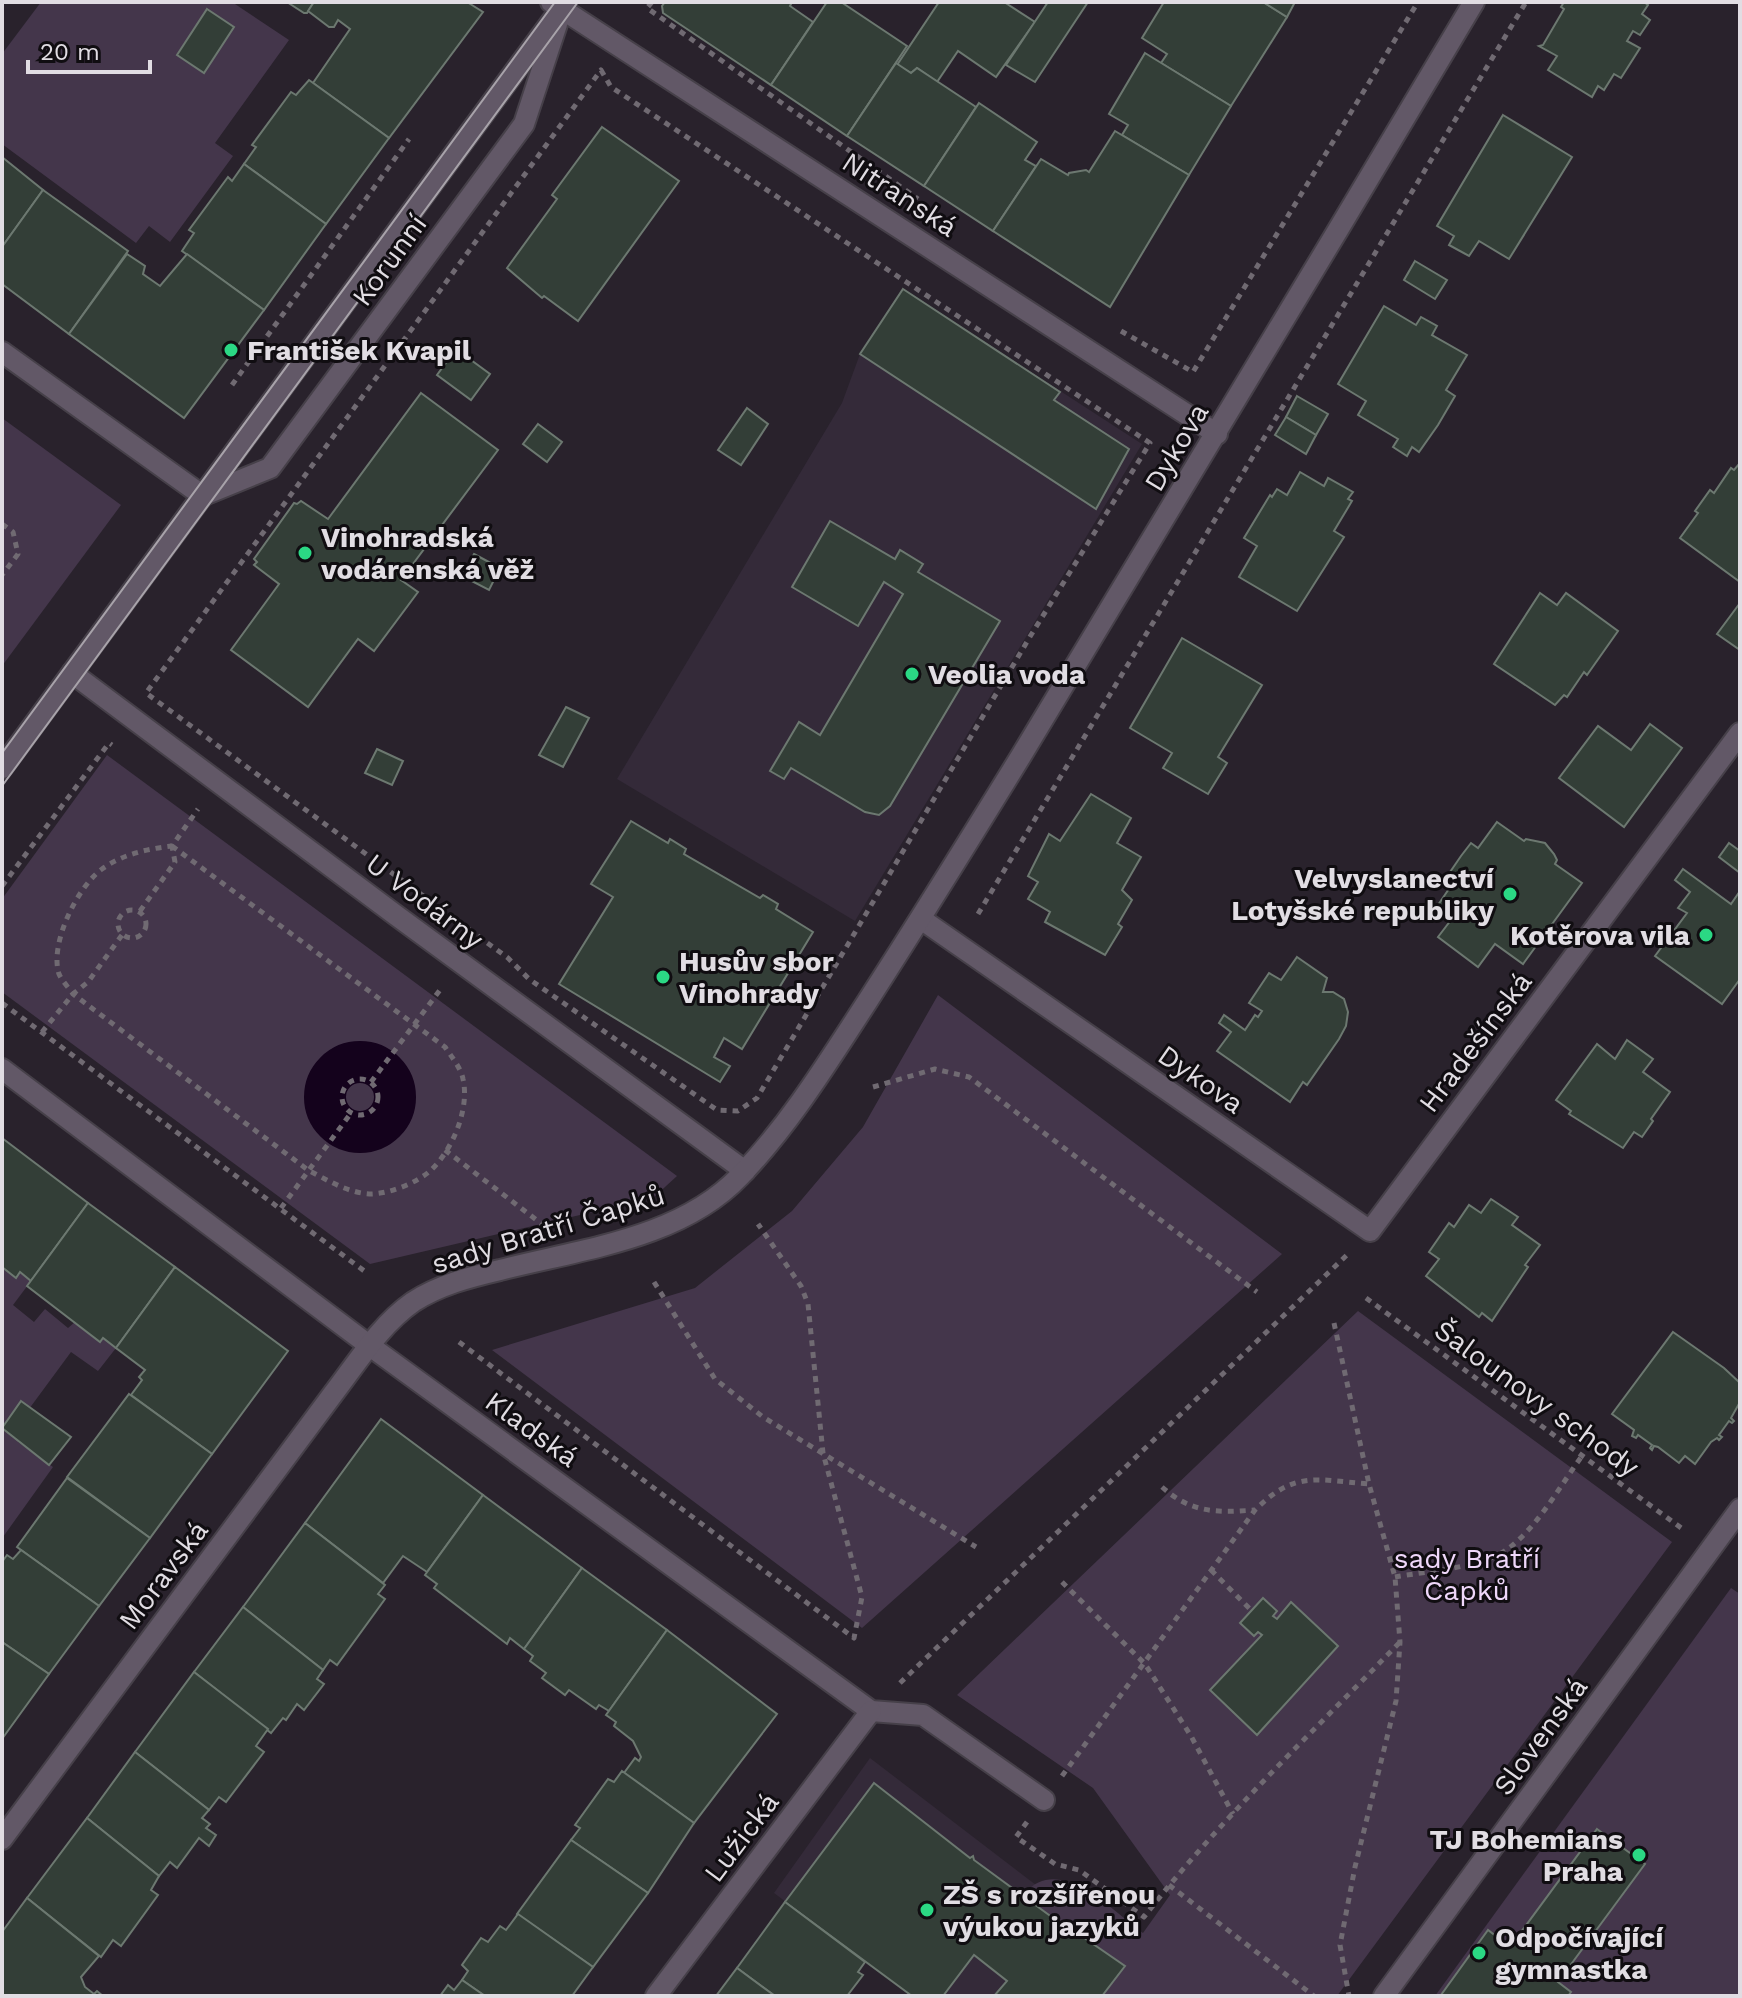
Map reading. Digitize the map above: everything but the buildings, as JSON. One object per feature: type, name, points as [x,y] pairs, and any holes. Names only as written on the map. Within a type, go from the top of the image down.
[{"type":"street","name":"Dykova","points":[[745,1171],[807,1095],[921,919],[1217,434],[1474,2]]},
{"type":"street","name":"Nitranská","points":[[560,4],[1217,434]]},
{"type":"street","name":"Korunní","points":[[2,768],[560,4]]},
{"type":"street","name":"Korunní","points":[[203,496],[270,468],[524,124],[560,4]]},
{"type":"street","points":[[2,352],[203,496]]},
{"type":"street","name":"U Vodárny","points":[[72,673],[745,1171]]},
{"type":"street","name":"Hradešínská","points":[[1370,1231],[1740,733]]},
{"type":"street","name":"Dykova","points":[[921,919],[1370,1231]]},
{"type":"street","name":"Kladská","points":[[2,1069],[370,1346],[871,1711]]},
{"type":"street","name":"sady Bratří Čapků","points":[[370,1346],[409,1305],[431,1291],[466,1278],[639,1235],[673,1223],[719,1198],[745,1171]]},
{"type":"street","name":"Moravská","points":[[2,1839],[370,1346]]},
{"type":"street","name":"Slovenská","points":[[1384,1996],[1740,1509]]},
{"type":"street","points":[[871,1711],[923,1715],[1044,1800]]},
{"type":"street","name":"Lužická","points":[[656,1996],[871,1711]]},
{"type":"path","points":[[652,2],[647,8],[927,205]]},
{"type":"path","points":[[1110,325],[1193,372],[1418,2]]},
{"type":"path","points":[[978,914],[1526,2]]},
{"type":"path","points":[[529,979],[717,1110],[738,1111],[757,1098],[1031,635],[1150,443],[611,87],[601,70]]},
{"type":"path","points":[[232,385],[409,139]]},
{"type":"path","points":[[146,693],[296,488]]},
{"type":"path","points":[[2,524],[13,532],[18,554],[2,575]]},
{"type":"path","points":[[2,886],[109,743]]},
{"type":"path","points":[[140,911],[175,862],[172,846],[198,809]]},
{"type":"path","points":[[172,846],[445,1047],[463,1078],[464,1104],[456,1130],[430,1171],[403,1187],[371,1194],[339,1186],[308,1170],[73,994],[59,973],[59,951],[68,915],[81,889],[102,869],[140,850],[172,846]]},
{"type":"path","points":[[127,910],[140,911],[146,919],[144,930],[138,937],[122,935],[117,925],[119,916],[127,910]]},
{"type":"path","points":[[42,1033],[73,994],[88,982],[122,935]]},
{"type":"path","points":[[371,1082],[440,990]]},
{"type":"path","points":[[2,1003],[367,1273]]},
{"type":"path","points":[[873,1087],[935,1069],[969,1077],[1257,1292]]},
{"type":"path","points":[[361,1078],[371,1082],[379,1093],[375,1108],[363,1115],[351,1113],[342,1096],[347,1084],[361,1078]]},
{"type":"path","points":[[281,1208],[351,1113]]},
{"type":"path","points":[[445,1150],[551,1231]]},
{"type":"path","points":[[459,1342],[854,1638],[862,1597],[823,1453],[808,1304],[801,1286],[758,1224]]},
{"type":"path","points":[[871,1711],[1331,1273],[1370,1231]]},
{"type":"path","points":[[654,1282],[715,1379],[763,1417],[976,1547]]},
{"type":"path","name":"Šalounovy schody","points":[[1366,1298],[1684,1530]]},
{"type":"path","points":[[1334,1323],[1369,1484],[1395,1577],[1400,1642],[1396,1701],[1355,1867],[1340,1945],[1349,1996]]},
{"type":"path","points":[[1395,1577],[1481,1562],[1508,1549],[1534,1523],[1582,1456]]},
{"type":"path","points":[[1369,1484],[1308,1479],[1273,1492],[1255,1510],[1016,1837],[1055,1864],[1079,1870],[1144,1917],[1233,1814],[1400,1642]]},
{"type":"path","points":[[1162,1487],[1176,1500],[1202,1509],[1228,1512],[1255,1510]]},
{"type":"path","points":[[1211,1570],[1251,1610]]},
{"type":"path","points":[[1062,1582],[1145,1664],[1191,1736],[1233,1814]]},
{"type":"path","points":[[1169,1885],[1314,1996]]},
{"type":"shaded area","points":[[903,289],[1142,444],[855,921],[617,779],[842,403],[860,354]]},
{"type":"shaded area","points":[[870,1758],[1142,1966],[1120,1996],[906,1996],[908,1993],[774,1893]]},
{"type":"green space","points":[[41,2],[232,2],[289,40],[215,143],[233,156],[170,242],[149,226],[136,243],[2,144],[2,54]],"holes":[[[207,9],[234,27],[204,73],[177,54]]]},
{"type":"green space","points":[[2,418],[121,505],[2,666]]},
{"type":"green space","points":[[107,755],[677,1176],[653,1198],[370,1264],[2,992],[2,899]]},
{"type":"green space","points":[[938,995],[1282,1254],[862,1628],[492,1350],[695,1288],[792,1211],[863,1127]]},
{"type":"green space","points":[[2,1267],[16,1277],[20,1272],[31,1281],[13,1305],[34,1322],[45,1309],[68,1328],[75,1322],[100,1341],[103,1338],[116,1348],[98,1371],[71,1352],[29,1409],[37,1414],[18,1442],[53,1467],[3,1537]]},
{"type":"green space","name":"sady Bratří Čapků","points":[[1358,1311],[1672,1542],[1337,1996],[1102,1996],[1124,1966],[1027,1899],[1025,1893],[1039,1882],[1053,1879],[1069,1882],[1101,1900],[1143,1933],[1170,1895],[1093,1788],[957,1695]],"holes":[[[1292,1603],[1338,1646],[1257,1734],[1210,1690],[1262,1635],[1258,1632],[1277,1611],[1273,1616],[1277,1619]]]},
{"type":"green space","name":"TJ Bohemians Praha","points":[[1731,1588],[1740,1594],[1740,1996],[1435,1996]]},
{"type":"waterway","points":[[360,1062],[385,1072],[395,1097],[385,1122],[360,1132],[335,1122],[325,1097],[335,1072],[360,1062]]},
{"type":"tram line","points":[[2,753],[555,2]]},
{"type":"tram line","points":[[2,786],[578,2]]},
{"type":"place","name":"František Kvapil","points":[[231,350]]},
{"type":"place","name":"Vinohradská vodárenská věž","points":[[305,553]]},
{"type":"place","name":"Veolia voda","points":[[912,674]]},
{"type":"place","name":"Velvyslanectví Lotyšské republiky","points":[[1510,894]]},
{"type":"place","name":"Kotěrova vila","points":[[1706,935]]},
{"type":"place","name":"Husův sbor Vinohrady","points":[[663,977]]},
{"type":"place","name":"TJ Bohemians Praha","points":[[1639,1855]]},
{"type":"place","name":"ZŠ s rozšířenou výukou jazyků","points":[[927,1910]]},
{"type":"place","name":"Odpočívající gymnastka","points":[[1479,1953]]}]
